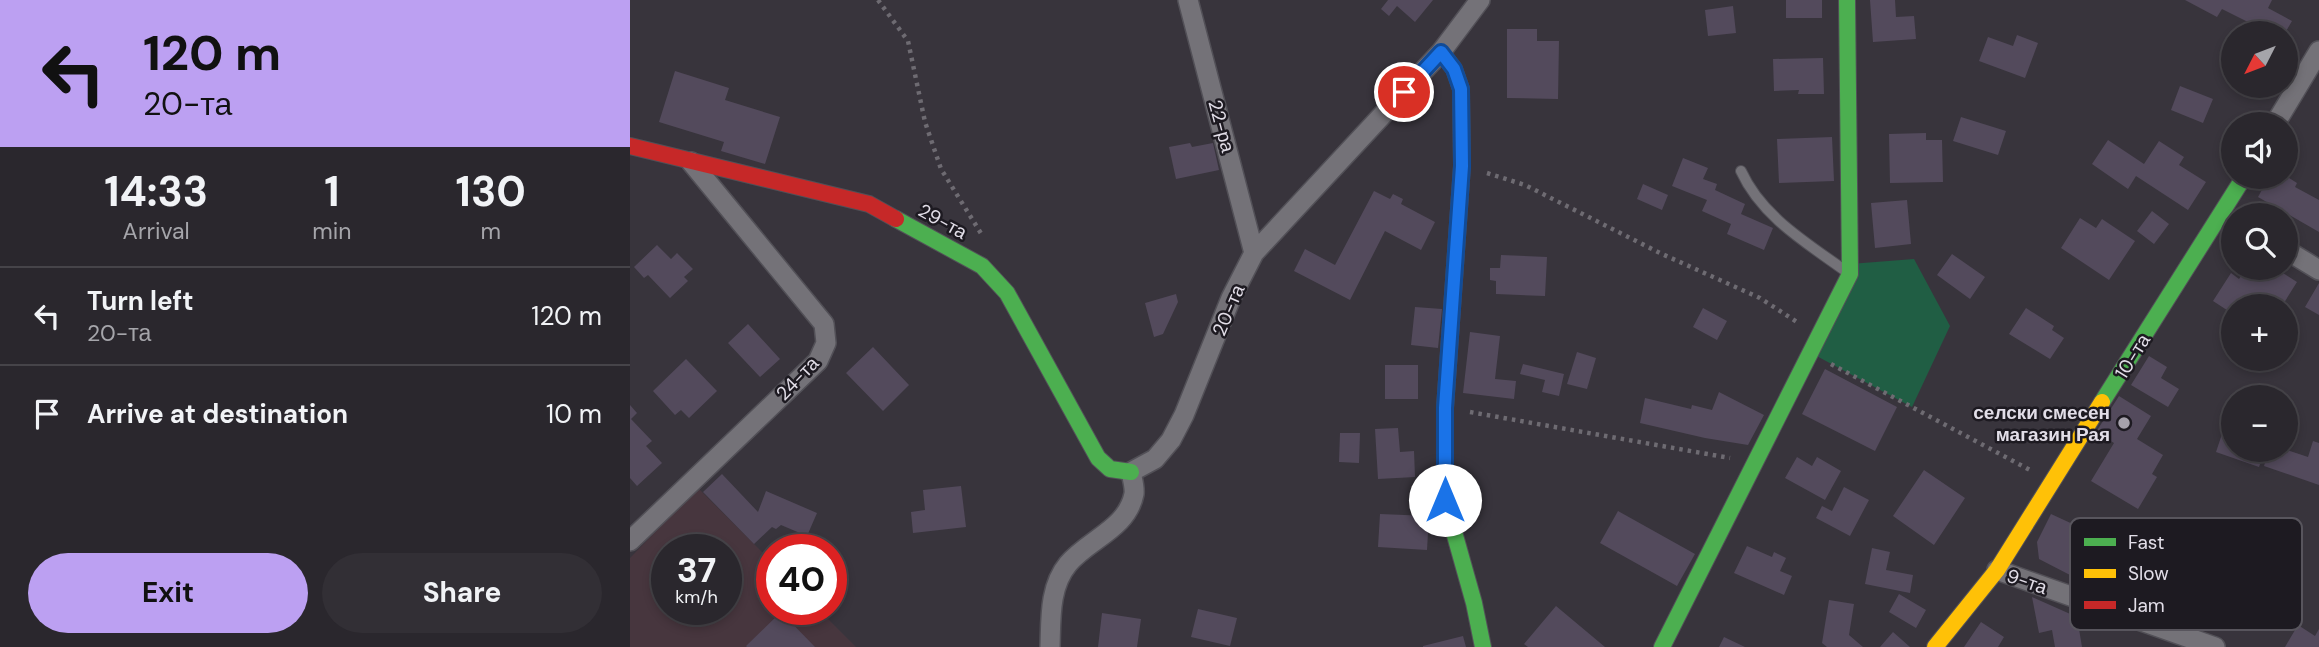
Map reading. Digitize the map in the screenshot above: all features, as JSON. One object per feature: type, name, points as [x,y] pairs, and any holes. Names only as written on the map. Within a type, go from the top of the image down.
[{"type":"street","name":"22-ра","points":[[1188,0],[1254,253]]},
{"type":"street","name":"20-та","points":[[1131,472],[1155,459],[1171,440],[1184,415],[1231,298],[1254,253],[1441,52],[1480,0]]},
{"type":"street","points":[[1662,647],[1850,274],[1847,0]]},
{"type":"street","points":[[2282,112],[2319,51]]},
{"type":"street","points":[[1441,52],[1454,69],[1461,89],[1462,166],[1445,408],[1445,500],[1474,603],[1483,647]]},
{"type":"street","name":"29-та","points":[[630,146],[869,204],[982,266],[1007,293],[1098,458],[1110,469],[1131,472]]},
{"type":"street","name":"24-та","points":[[630,541],[818,361],[826,344],[824,324],[691,162]]},
{"type":"street","name":"10-та","points":[[1935,647],[1997,570],[2221,227]]},
{"type":"street","points":[[2298,257],[2319,270]]},
{"type":"street","points":[[1050,647],[1051,606],[1068,564],[1124,516],[1135,492],[1131,472]]},
{"type":"street","name":"9-та","points":[[1997,570],[2070,596]]},
{"type":"street","name":"9-та","points":[[2167,630],[2215,647]]},
{"type":"lane","points":[[1741,171],[1759,203],[1850,274]]},
{"type":"path","points":[[878,0],[908,41],[925,122],[941,169],[987,243]]},
{"type":"path","points":[[1462,166],[1525,185],[1662,254],[1760,298],[1819,336]]},
{"type":"path","points":[[1811,353],[2053,482]]},
{"type":"path","points":[[1445,408],[1756,463]]},
{"type":"shaded area","points":[[698,488],[756,546],[756,625],[834,625],[856,647],[630,647],[630,558],[651,536],[651,625],[742,625],[742,534],[653,534]]},
{"type":"green space","points":[[1914,259],[1950,326],[1912,407],[1811,353],[1850,264]]},
{"type":"building","points":[[1388,0],[1433,0],[1415,22],[1397,6],[1389,16],[1381,9]]},
{"type":"building","points":[[1786,0],[1822,0],[1822,18],[1786,18]]},
{"type":"building","points":[[1870,0],[1895,0],[1896,17],[1914,16],[1916,39],[1873,42]]},
{"type":"building","points":[[2185,0],[2272,0],[2268,8],[2292,21],[2246,21],[2222,9],[2217,17]]},
{"type":"building","points":[[1733,6],[1736,33],[1708,36],[1705,10]]},
{"type":"building","points":[[1507,29],[1537,29],[1537,41],[1559,41],[1558,99],[1507,98]]},
{"type":"building","points":[[2017,35],[2038,43],[2025,78],[1979,61],[1988,37],[2013,46]]},
{"type":"building","points":[[1823,58],[1824,94],[1798,94],[1799,90],[1774,91],[1773,59]]},
{"type":"building","points":[[675,71],[729,88],[725,100],[780,117],[765,164],[721,151],[724,142],[659,122]]},
{"type":"building","points":[[2180,86],[2213,99],[2203,123],[2171,110]]},
{"type":"building","points":[[1961,117],[2006,131],[1998,155],[1953,141]]},
{"type":"building","points":[[1926,133],[1926,140],[1942,140],[1943,182],[1890,183],[1889,134]]},
{"type":"building","points":[[1832,137],[1834,181],[1779,183],[1777,139]]},
{"type":"building","points":[[2108,140],[2144,164],[2159,141],[2184,157],[2179,165],[2206,182],[2188,210],[2136,176],[2128,189],[2092,164]]},
{"type":"building","points":[[1190,143],[1192,147],[1213,143],[1219,170],[1176,179],[1169,147]]},
{"type":"building","points":[[1683,158],[1708,168],[1703,179],[1717,184],[1715,190],[1745,204],[1741,214],[1773,228],[1764,250],[1727,234],[1731,224],[1702,211],[1707,200],[1672,186]]},
{"type":"building","points":[[1643,184],[1668,195],[1662,210],[1637,199]]},
{"type":"building","points":[[2262,189],[2298,189],[2319,200],[2319,232],[2298,220],[2298,203],[2268,203],[2258,197]]},
{"type":"building","points":[[1374,191],[1390,199],[1393,194],[1403,199],[1401,204],[1435,222],[1421,250],[1385,231],[1350,300],[1294,271],[1305,249],[1335,265]]},
{"type":"building","points":[[1907,200],[1911,244],[1875,248],[1871,203]]},
{"type":"building","points":[[2152,211],[2169,224],[2154,244],[2137,231]]},
{"type":"building","points":[[2080,218],[2096,228],[2102,219],[2135,241],[2109,280],[2061,248]]},
{"type":"building","points":[[657,245],[671,259],[677,253],[693,269],[684,277],[688,281],[670,298],[648,275],[644,278],[634,267]]},
{"type":"building","points":[[1952,254],[1985,277],[1970,299],[1937,275]]},
{"type":"building","points":[[1501,255],[1547,257],[1545,296],[1496,294],[1496,281],[1490,280],[1490,268],[1500,268]]},
{"type":"building","points":[[2226,280],[2297,282],[2290,294],[2221,294],[2221,306],[2213,301]]},
{"type":"building","points":[[2319,283],[2319,315],[2305,307]]},
{"type":"building","points":[[1176,294],[1178,302],[1163,334],[1154,337],[1145,303]]},
{"type":"building","points":[[1415,307],[1442,309],[1438,348],[1411,345]]},
{"type":"building","points":[[1703,308],[1727,321],[1717,340],[1693,327]]},
{"type":"building","points":[[2026,308],[2054,326],[2052,330],[2064,338],[2050,359],[2009,334]]},
{"type":"building","points":[[748,324],[780,359],[760,377],[728,343]]},
{"type":"building","points":[[1470,332],[1500,336],[1495,379],[1516,381],[1514,399],[1463,393]]},
{"type":"building","points":[[873,347],[909,385],[883,411],[846,373]]},
{"type":"building","points":[[1577,352],[1596,358],[1587,389],[1567,384]]},
{"type":"building","points":[[2149,356],[2167,367],[2161,378],[2179,389],[2168,407],[2131,385]]},
{"type":"building","points":[[686,359],[717,391],[689,418],[681,410],[675,415],[653,391]]},
{"type":"building","points":[[1523,364],[1564,374],[1559,396],[1542,392],[1545,380],[1520,374]]},
{"type":"building","points":[[1385,365],[1418,365],[1418,399],[1385,399]]},
{"type":"building","points":[[1825,369],[1897,407],[1875,451],[1802,414]]},
{"type":"building","points":[[1719,392],[1764,415],[1748,445],[1640,423],[1645,398],[1691,409],[1692,405],[1712,410]]},
{"type":"building","points":[[2119,396],[2151,416],[2137,439],[2163,455],[2152,474],[2157,477],[2138,509],[2091,481],[2114,443],[2096,432]]},
{"type":"building","points":[[630,405],[637,413],[631,419],[652,441],[646,446],[662,463],[637,486],[630,478]]},
{"type":"building","points":[[1398,428],[1400,452],[1414,451],[1415,477],[1378,479],[1375,429]]},
{"type":"building","points":[[1340,433],[1360,433],[1359,463],[1339,462]]},
{"type":"building","points":[[2221,437],[2221,454],[2216,452]]},
{"type":"building","points":[[2313,441],[2319,443],[2319,485],[2264,466],[2265,462],[2298,462],[2298,454],[2308,457]]},
{"type":"building","points":[[1797,457],[1812,466],[1817,457],[1841,471],[1825,500],[1785,478]]},
{"type":"building","points":[[2245,462],[2261,462],[2259,467]]},
{"type":"building","points":[[1924,470],[1965,498],[1934,545],[1893,516]]},
{"type":"building","points":[[722,474],[758,512],[766,491],[817,513],[808,534],[781,525],[776,529],[772,527],[765,534],[756,534],[754,544],[703,492]]},
{"type":"building","points":[[961,486],[966,527],[913,533],[911,512],[925,510],[923,490]]},
{"type":"building","points":[[1844,487],[1869,500],[1850,536],[1816,518],[1822,506],[1832,511]]},
{"type":"building","points":[[1618,511],[1695,554],[1677,586],[1600,543]]},
{"type":"building","points":[[1380,514],[1429,516],[1427,550],[1378,547]]},
{"type":"building","points":[[2051,514],[2070,523],[2070,575],[2039,559],[2037,542]]},
{"type":"building","points":[[1747,546],[1772,557],[1774,552],[1786,558],[1780,571],[1792,576],[1784,595],[1734,573]]},
{"type":"building","points":[[1872,548],[1890,552],[1886,570],[1913,575],[1910,593],[1865,584]]},
{"type":"building","points":[[1899,594],[1926,610],[1916,628],[1889,612]]},
{"type":"building","points":[[2032,597],[2070,614],[2070,630],[2079,630],[2082,647],[2055,647],[2052,630],[2039,633]]},
{"type":"building","points":[[1829,600],[1854,604],[1849,635],[1863,647],[1827,647],[1822,643]]},
{"type":"building","points":[[1556,606],[1605,647],[1528,647],[1524,644]]},
{"type":"building","points":[[1198,609],[1237,618],[1230,646],[1191,637]]},
{"type":"building","points":[[1102,613],[1141,619],[1137,647],[1098,647]]},
{"type":"building","points":[[1981,622],[2004,637],[1998,647],[1964,647]]},
{"type":"building","points":[[768,625],[794,625],[815,647],[747,647]]},
{"type":"building","points":[[2302,628],[2315,636],[2319,629],[2319,647],[2285,647],[2295,630],[2302,630]]},
{"type":"building","points":[[1893,632],[1910,647],[1880,647]]},
{"type":"building","points":[[1463,636],[1466,647],[1423,647],[1423,646]]},
{"type":"building","points":[[1724,637],[1745,647],[1719,647]]},
{"type":"traffic: fast","points":[[1662,647],[1850,274],[1847,0]]},
{"type":"traffic: fast","points":[[2102,402],[2236,189]]},
{"type":"traffic: fast","points":[[896,219],[982,266],[1007,293],[1098,458],[1110,469],[1131,472]]},
{"type":"traffic: fast","points":[[1445,451],[1445,500],[1474,603],[1483,647]]},
{"type":"traffic: slow","points":[[1441,52],[1454,69],[1461,89],[1462,166],[1445,408],[1445,451]]},
{"type":"traffic: slow","points":[[1935,647],[1997,570],[2102,402]]},
{"type":"traffic: jam","points":[[630,146],[869,204],[896,219]]},
{"type":"place","name":"селски смесен магазин Рая","points":[[2124,423]]},
{"type":"route","points":[[1404,92],[1441,52],[1454,69],[1461,89],[1462,166],[1445,408],[1445,500]]}]
